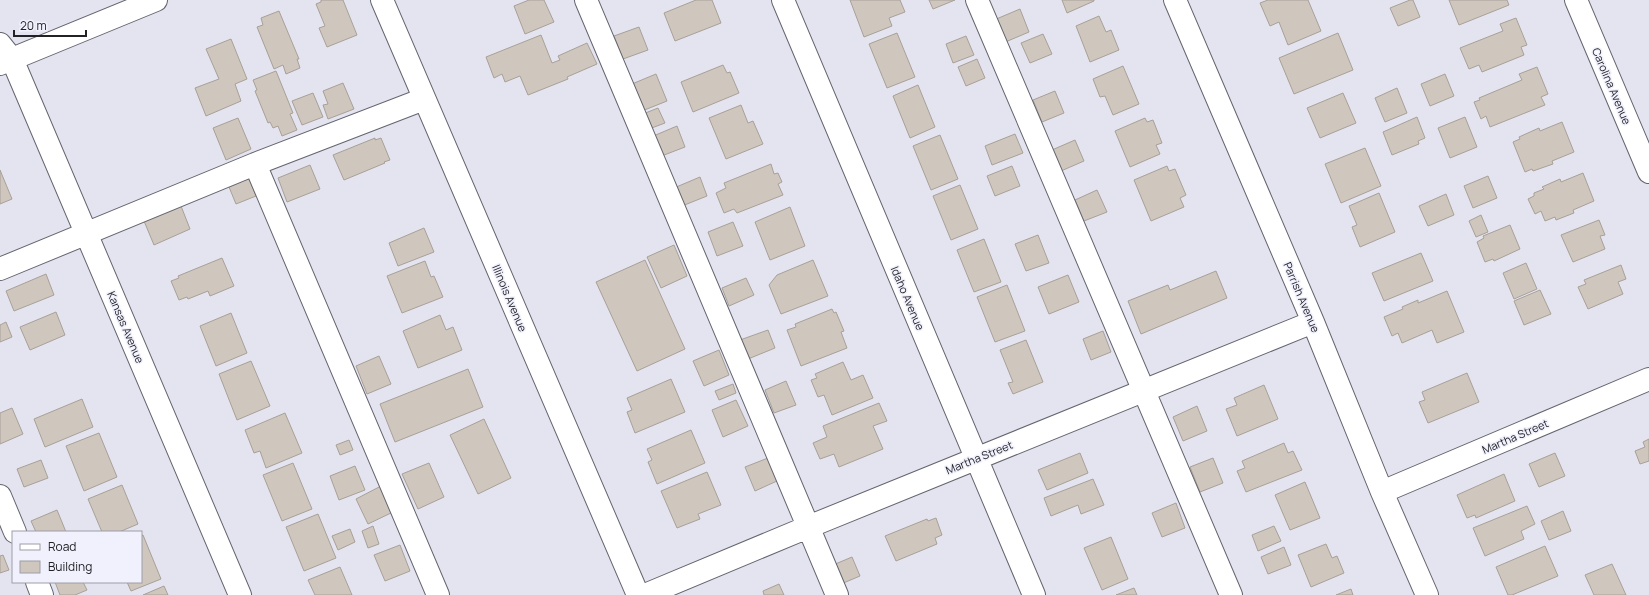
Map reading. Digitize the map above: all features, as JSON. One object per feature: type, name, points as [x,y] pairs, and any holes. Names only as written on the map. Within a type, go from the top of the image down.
[{"type":"street","points":[[4,56],[156,0]]},
{"type":"street","name":"Illinois Avenue","points":[[382,0],[638,595]]},
{"type":"street","points":[[586,0],[837,595]]},
{"type":"street","name":"Idaho Avenue","points":[[782,0],[1034,595]]},
{"type":"street","points":[[977,0],[1231,595]]},
{"type":"street","name":"Parrish Avenue","points":[[1175,0],[1312,322],[1382,492],[1427,595]]},
{"type":"street","name":"Carolina Avenue","points":[[1576,0],[1649,172]]},
{"type":"street","name":"Kansas Avenue","points":[[4,56],[87,233],[240,595]]},
{"type":"street","points":[[0,269],[255,164],[424,98]]},
{"type":"street","points":[[255,164],[438,595]]},
{"type":"street","name":"Martha Street","points":[[646,595],[808,527],[1312,322]]},
{"type":"street","name":"Martha Street","points":[[1382,492],[1649,379]]},
{"type":"street","points":[[0,496],[16,531]]},
{"type":"street","points":[[37,583],[42,595]]},
{"type":"building","points":[[321,0],[343,0],[357,35],[327,47],[319,28],[325,26],[316,4],[321,2]]},
{"type":"building","points":[[529,0],[544,0],[554,22],[525,34],[514,6]]},
{"type":"building","points":[[696,0],[712,0],[721,23],[675,41],[664,13]]},
{"type":"building","points":[[850,0],[900,0],[905,12],[889,18],[892,26],[864,37]]},
{"type":"building","points":[[929,0],[955,0],[933,9]]},
{"type":"building","points":[[1062,0],[1094,0],[1094,1],[1067,13]]},
{"type":"building","points":[[1268,0],[1308,0],[1321,31],[1288,45],[1279,22],[1270,26],[1260,3]]},
{"type":"building","points":[[1413,0],[1420,17],[1398,26],[1390,8]]},
{"type":"building","points":[[1449,0],[1507,0],[1509,5],[1459,25]]},
{"type":"building","points":[[1020,9],[1029,32],[1003,43],[994,20]]},
{"type":"building","points":[[279,11],[299,59],[297,59],[300,68],[286,74],[283,65],[274,69],[257,27],[263,25],[261,18]]},
{"type":"building","points":[[1099,16],[1106,32],[1111,30],[1119,50],[1090,62],[1076,26]]},
{"type":"building","points":[[1516,18],[1527,45],[1521,47],[1524,55],[1482,72],[1479,65],[1469,69],[1460,48],[1503,31],[1500,24]]},
{"type":"building","points":[[639,27],[648,50],[623,59],[614,36]]},
{"type":"building","points":[[897,33],[915,77],[887,88],[869,44]]},
{"type":"building","points":[[1338,33],[1353,70],[1294,94],[1279,58]]},
{"type":"building","points":[[1043,34],[1052,54],[1030,63],[1021,43]]},
{"type":"building","points":[[541,35],[552,63],[560,60],[558,56],[587,43],[597,64],[567,77],[568,79],[528,95],[520,76],[505,82],[502,74],[494,78],[486,57]]},
{"type":"building","points":[[966,36],[974,55],[953,63],[946,44]]},
{"type":"building","points":[[231,39],[247,79],[235,84],[241,101],[206,116],[195,88],[219,79],[206,49]]},
{"type":"building","points":[[977,59],[985,78],[966,86],[958,67]]},
{"type":"building","points":[[723,65],[727,73],[730,72],[739,93],[693,112],[681,82]]},
{"type":"building","points":[[1123,66],[1139,104],[1113,115],[1105,96],[1100,97],[1093,79]]},
{"type":"building","points":[[1537,67],[1548,94],[1541,97],[1545,105],[1490,127],[1486,116],[1481,119],[1474,102],[1480,100],[1479,98],[1522,80],[1519,74]]},
{"type":"building","points":[[276,71],[293,113],[290,114],[297,130],[282,136],[278,126],[273,128],[270,122],[268,123],[255,91],[257,90],[253,80]]},
{"type":"building","points":[[656,74],[667,101],[642,111],[632,84]]},
{"type":"building","points":[[1445,74],[1454,96],[1430,106],[1421,84]]},
{"type":"building","points":[[343,83],[354,109],[328,119],[323,105],[328,104],[323,91]]},
{"type":"building","points":[[918,85],[935,127],[910,138],[893,96]]},
{"type":"building","points":[[1397,88],[1407,113],[1385,122],[1375,98]]},
{"type":"building","points":[[1055,91],[1064,113],[1042,122],[1033,100]]},
{"type":"building","points":[[313,93],[323,117],[302,125],[292,101]]},
{"type":"building","points":[[1343,93],[1356,123],[1320,138],[1307,108]]},
{"type":"building","points":[[741,105],[748,123],[753,121],[763,144],[726,159],[709,118]]},
{"type":"building","points":[[658,108],[665,123],[649,129],[643,114]]},
{"type":"building","points":[[1417,117],[1425,138],[1418,141],[1419,144],[1392,155],[1383,132]]},
{"type":"building","points":[[1465,117],[1477,147],[1450,158],[1438,128]]},
{"type":"building","points":[[238,118],[251,149],[226,160],[213,128]]},
{"type":"building","points":[[1145,118],[1147,122],[1153,120],[1162,143],[1156,145],[1160,154],[1130,167],[1115,131]]},
{"type":"building","points":[[1562,122],[1574,152],[1552,161],[1553,164],[1533,171],[1532,169],[1525,172],[1513,142],[1520,139],[1519,137],[1539,128],[1540,131]]},
{"type":"building","points":[[677,126],[685,147],[659,157],[651,137]]},
{"type":"building","points":[[1015,134],[1023,153],[992,165],[985,146]]},
{"type":"building","points":[[940,135],[958,179],[931,190],[913,146]]},
{"type":"building","points":[[375,138],[375,140],[381,138],[390,160],[344,180],[333,155]]},
{"type":"building","points":[[1075,140],[1084,161],[1061,171],[1052,150]]},
{"type":"building","points":[[1365,148],[1381,186],[1341,203],[1325,164]]},
{"type":"building","points":[[771,164],[774,174],[778,173],[782,182],[778,184],[783,195],[737,213],[734,209],[724,213],[716,193],[726,188],[724,183]]},
{"type":"building","points":[[310,165],[320,189],[287,202],[278,178]]},
{"type":"building","points":[[1012,166],[1020,186],[995,196],[987,176]]},
{"type":"building","points":[[1167,166],[1169,171],[1175,169],[1186,195],[1180,198],[1184,207],[1151,221],[1134,180]]},
{"type":"building","points":[[0,170],[12,199],[0,204]]},
{"type":"building","points":[[1583,173],[1594,201],[1573,210],[1574,213],[1556,220],[1555,217],[1545,221],[1541,211],[1535,214],[1528,199],[1534,196],[1534,193],[1544,189],[1542,187],[1560,179],[1561,182]]},
{"type":"building","points":[[1488,176],[1497,198],[1473,208],[1464,186]]},
{"type":"building","points":[[700,177],[707,196],[682,206],[674,188]]},
{"type":"building","points":[[249,178],[256,196],[236,204],[229,187]]},
{"type":"building","points":[[960,185],[978,229],[951,240],[933,196]]},
{"type":"building","points":[[1097,190],[1107,212],[1084,221],[1075,200]]},
{"type":"building","points":[[1379,193],[1395,232],[1360,247],[1352,227],[1357,225],[1349,206]]},
{"type":"building","points":[[1446,194],[1454,215],[1428,226],[1419,206]]},
{"type":"building","points":[[181,206],[190,229],[154,245],[144,221]]},
{"type":"building","points":[[790,207],[805,246],[770,260],[755,222]]},
{"type":"building","points":[[1481,215],[1488,232],[1476,237],[1469,221]]},
{"type":"building","points":[[1599,220],[1605,235],[1600,236],[1605,249],[1573,262],[1561,235]]},
{"type":"building","points":[[733,222],[743,246],[717,256],[708,232]]},
{"type":"building","points":[[1510,225],[1520,249],[1494,261],[1493,259],[1485,262],[1477,242],[1484,238],[1483,236]]},
{"type":"building","points":[[424,228],[434,252],[398,266],[389,243]]},
{"type":"building","points":[[1038,235],[1049,263],[1026,271],[1015,244]]},
{"type":"building","points":[[984,239],[1001,282],[974,292],[957,250]]},
{"type":"building","points":[[674,245],[687,276],[661,288],[647,257]]},
{"type":"building","points":[[1421,253],[1433,281],[1384,301],[1372,273]]},
{"type":"building","points":[[222,258],[234,286],[210,296],[208,291],[188,299],[187,297],[179,300],[171,281],[179,278],[178,276]]},
{"type":"building","points":[[645,260],[685,349],[637,371],[596,282]]},
{"type":"building","points":[[813,260],[828,296],[781,314],[769,285],[777,275]]},
{"type":"building","points":[[425,261],[431,277],[434,276],[443,297],[402,313],[387,276]]},
{"type":"building","points":[[1526,263],[1537,289],[1514,299],[1503,273]]},
{"type":"building","points":[[1621,265],[1626,279],[1618,282],[1623,294],[1588,309],[1578,287],[1586,284],[1584,280]]},
{"type":"building","points":[[1216,271],[1227,298],[1141,334],[1128,301],[1168,285],[1170,290]]},
{"type":"building","points":[[46,274],[54,295],[14,311],[6,291]]},
{"type":"building","points":[[1068,275],[1079,302],[1049,314],[1038,287]]},
{"type":"building","points":[[746,278],[754,295],[729,306],[722,288]]},
{"type":"building","points":[[1007,285],[1025,331],[995,342],[977,297]]},
{"type":"building","points":[[1540,290],[1551,314],[1524,325],[1514,301]]},
{"type":"building","points":[[1447,291],[1464,332],[1437,343],[1432,330],[1402,343],[1398,333],[1392,336],[1384,317],[1403,309],[1402,307],[1418,300],[1418,303]]},
{"type":"building","points":[[832,309],[834,313],[836,312],[844,331],[841,332],[847,348],[801,366],[787,330],[796,327],[795,324]]},
{"type":"building","points":[[56,312],[65,335],[30,350],[20,327]]},
{"type":"building","points":[[231,313],[247,353],[216,366],[200,326]]},
{"type":"building","points":[[440,315],[446,330],[453,327],[462,350],[418,368],[403,331]]},
{"type":"building","points":[[6,322],[12,337],[0,342],[0,325]]},
{"type":"building","points":[[768,330],[775,348],[748,359],[740,340]]},
{"type":"building","points":[[1103,331],[1111,352],[1091,360],[1083,339]]},
{"type":"building","points":[[1026,340],[1043,382],[1013,394],[1008,383],[1013,382],[1000,350]]},
{"type":"building","points":[[719,350],[729,375],[704,386],[693,361]]},
{"type":"building","points":[[379,356],[391,384],[367,394],[356,366]]},
{"type":"building","points":[[251,361],[270,406],[237,420],[219,374]]},
{"type":"building","points":[[843,362],[851,380],[863,375],[873,398],[832,415],[824,395],[818,397],[811,380],[817,378],[815,374]]},
{"type":"building","points":[[468,369],[483,407],[395,442],[380,404]]},
{"type":"building","points":[[1467,373],[1479,402],[1428,423],[1419,402],[1425,400],[1422,392]]},
{"type":"building","points":[[671,379],[685,412],[635,433],[627,412],[632,410],[627,398]]},
{"type":"building","points":[[786,381],[796,405],[774,413],[765,390]]},
{"type":"building","points":[[733,384],[736,393],[719,400],[715,391]]},
{"type":"building","points":[[1264,385],[1278,419],[1237,436],[1226,409],[1237,405],[1234,398]]},
{"type":"building","points":[[82,399],[93,427],[45,447],[34,419]]},
{"type":"building","points":[[736,400],[748,426],[723,437],[712,410]]},
{"type":"building","points":[[879,403],[887,421],[873,426],[883,449],[839,467],[834,454],[820,459],[813,443],[827,437],[823,426]]},
{"type":"building","points":[[1197,406],[1207,431],[1183,441],[1173,417]]},
{"type":"building","points":[[12,408],[23,434],[0,444],[0,413]]},
{"type":"building","points":[[285,413],[302,453],[266,468],[260,451],[254,453],[245,430]]},
{"type":"building","points":[[484,419],[511,478],[478,494],[450,435]]},
{"type":"building","points":[[691,430],[705,463],[657,484],[648,462],[652,460],[647,449]]},
{"type":"building","points":[[99,433],[117,477],[84,491],[66,446]]},
{"type":"building","points":[[1649,439],[1649,461],[1640,464],[1635,451],[1645,447],[1643,442]]},
{"type":"building","points":[[349,440],[353,450],[340,455],[336,445]]},
{"type":"building","points":[[1284,443],[1288,453],[1293,451],[1302,470],[1246,492],[1237,471],[1245,468],[1242,461]]},
{"type":"building","points":[[1080,453],[1088,473],[1047,490],[1038,470]]},
{"type":"building","points":[[1555,453],[1565,476],[1539,487],[1529,464]]},
{"type":"building","points":[[768,458],[777,481],[755,491],[745,467]]},
{"type":"building","points":[[1213,458],[1223,483],[1200,492],[1190,467]]},
{"type":"building","points":[[41,460],[48,478],[24,487],[17,469]]},
{"type":"building","points":[[293,463],[312,509],[282,521],[263,475]]},
{"type":"building","points":[[429,463],[444,497],[418,509],[402,474]]},
{"type":"building","points":[[355,466],[365,490],[339,500],[330,476]]},
{"type":"building","points":[[707,472],[721,505],[698,514],[700,519],[677,528],[661,491]]},
{"type":"building","points":[[1504,474],[1515,501],[1476,518],[1475,515],[1467,518],[1457,495]]},
{"type":"building","points":[[1093,479],[1104,505],[1081,514],[1078,505],[1051,516],[1044,498]]},
{"type":"building","points":[[1305,482],[1320,518],[1290,530],[1275,495]]},
{"type":"building","points":[[122,485],[138,524],[121,531],[102,531],[88,499]]},
{"type":"building","points":[[381,486],[393,512],[368,524],[356,499]]},
{"type":"building","points":[[1176,503],[1185,528],[1162,537],[1152,513]]},
{"type":"building","points":[[1527,506],[1535,524],[1521,531],[1524,539],[1485,556],[1473,528]]},
{"type":"building","points":[[57,510],[66,531],[36,531],[31,521]]},
{"type":"building","points":[[1563,511],[1571,531],[1549,540],[1541,521]]},
{"type":"building","points":[[318,514],[336,558],[304,571],[286,527]]},
{"type":"building","points":[[936,518],[942,535],[935,538],[937,544],[896,561],[885,536],[927,519],[928,521]]},
{"type":"building","points":[[373,526],[379,544],[368,548],[362,531]]},
{"type":"building","points":[[1274,526],[1281,541],[1258,551],[1252,535]]},
{"type":"building","points":[[350,529],[355,542],[338,550],[332,536]]},
{"type":"building","points":[[142,536],[161,579],[131,591],[127,583],[142,583]]},
{"type":"building","points":[[1111,537],[1128,579],[1102,590],[1084,548]]},
{"type":"building","points":[[1326,544],[1332,558],[1337,556],[1344,573],[1311,587],[1298,555]]},
{"type":"building","points":[[400,545],[410,571],[385,581],[374,555]]},
{"type":"building","points":[[1545,546],[1558,576],[1512,595],[1508,595],[1496,567]]},
{"type":"building","points":[[1284,547],[1291,565],[1268,574],[1261,557]]},
{"type":"building","points":[[3,555],[9,570],[0,573],[0,556]]},
{"type":"building","points":[[852,557],[860,576],[841,584],[833,565]]},
{"type":"building","points":[[1612,564],[1626,595],[1594,595],[1585,575]]},
{"type":"building","points":[[340,567],[352,595],[315,595],[308,580]]},
{"type":"building","points":[[55,583],[84,583],[87,590],[75,595],[60,595]]},
{"type":"building","points":[[779,584],[784,595],[764,595],[763,591]]},
{"type":"building","points":[[164,586],[168,595],[143,595]]},
{"type":"building","points":[[1134,588],[1137,595],[1116,595]]},
{"type":"building","points":[[1351,589],[1353,595],[1336,595]]}]
